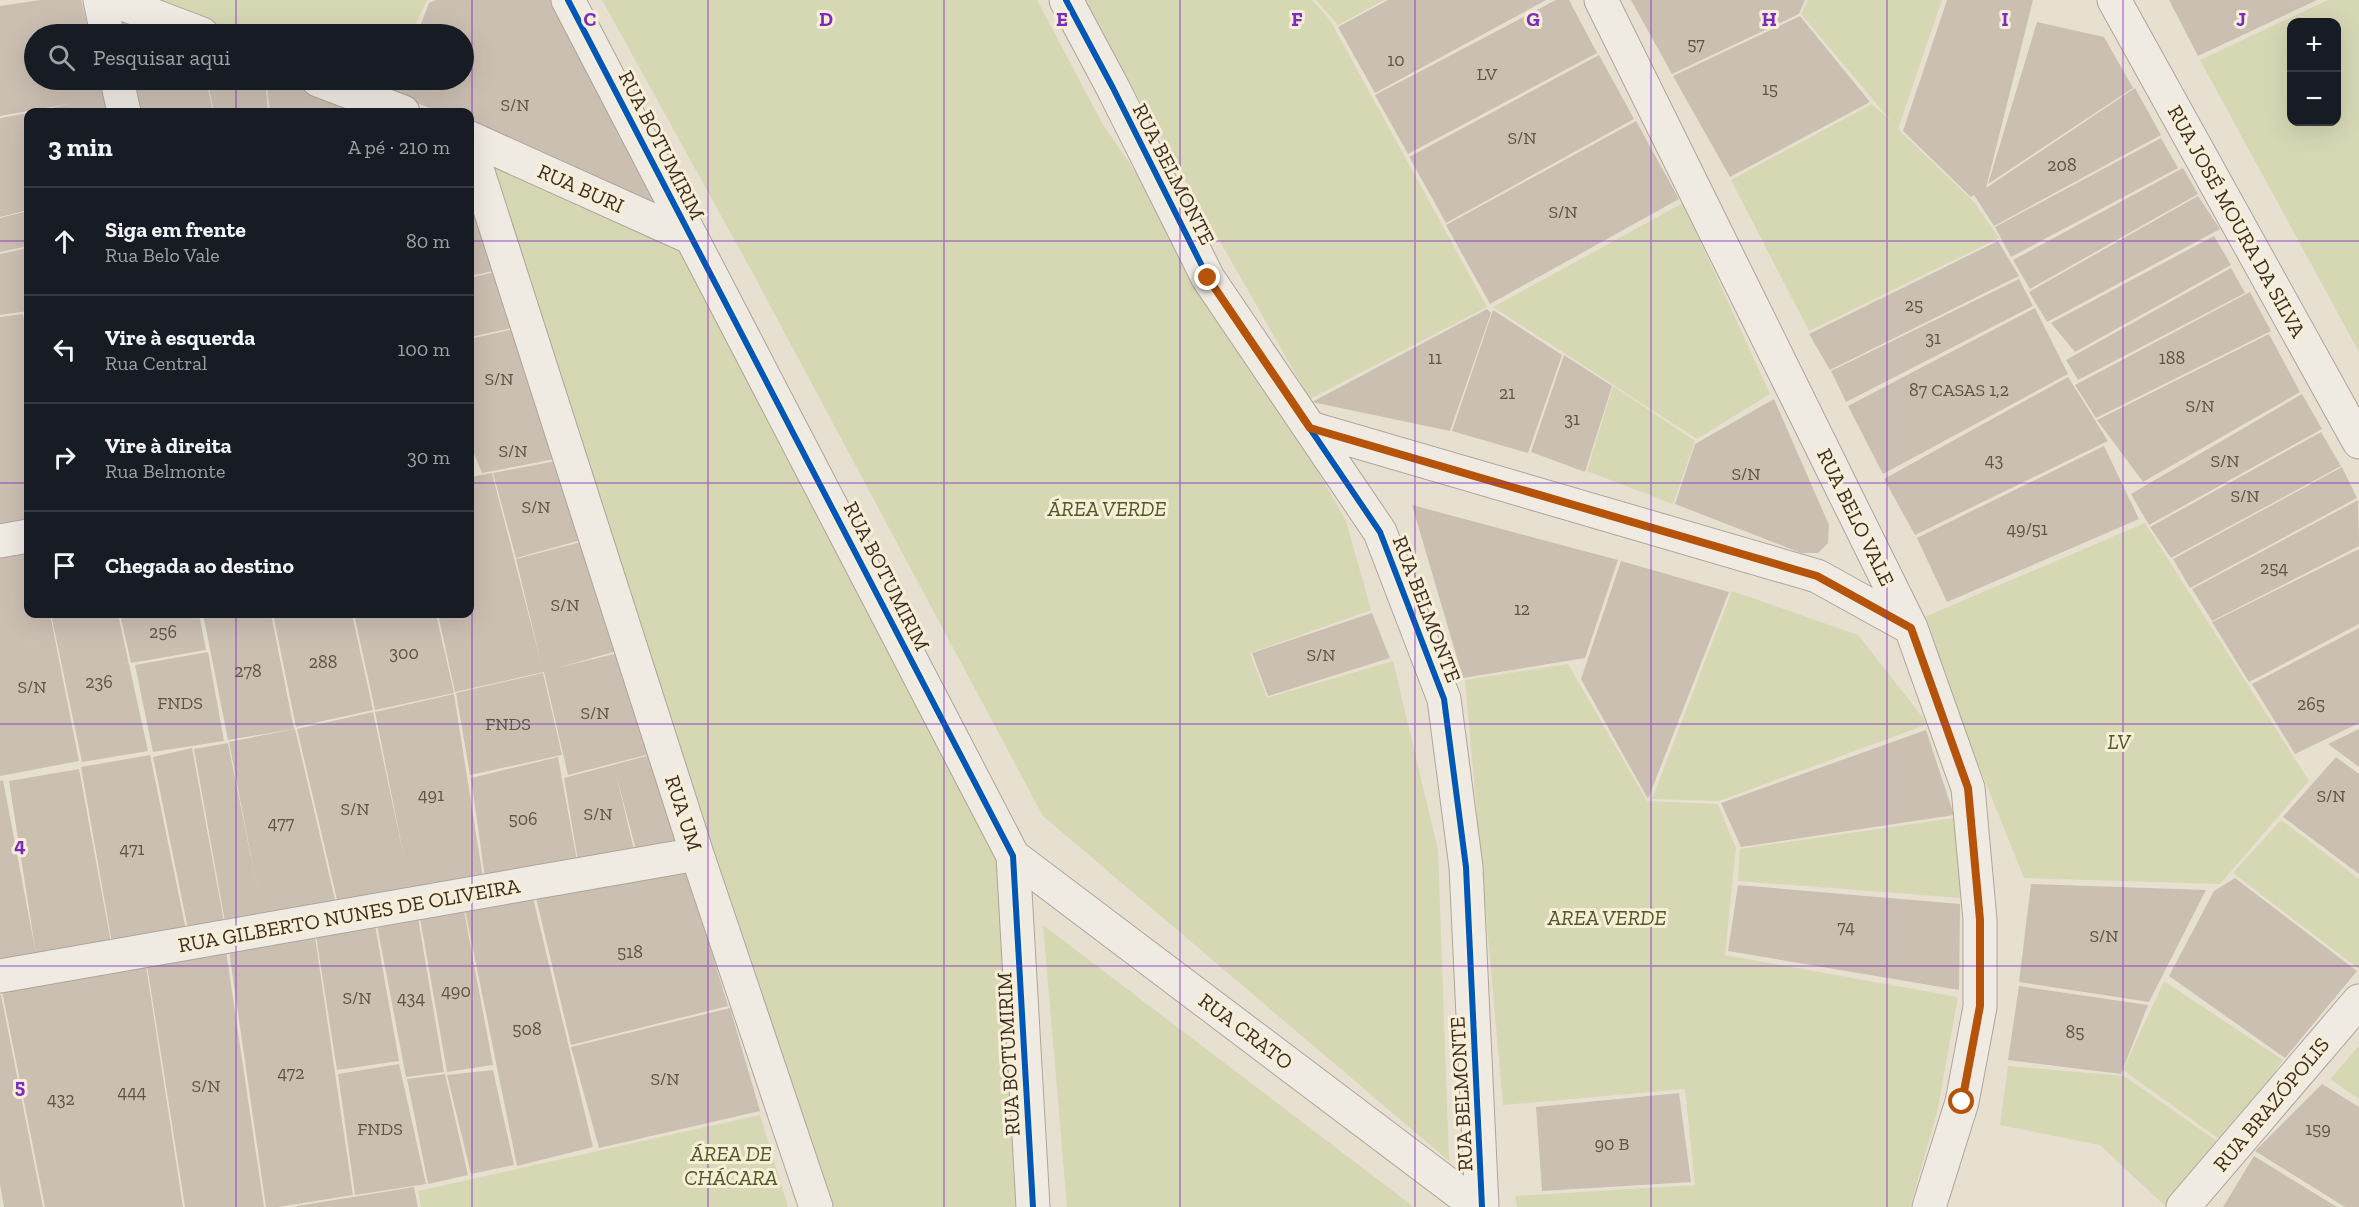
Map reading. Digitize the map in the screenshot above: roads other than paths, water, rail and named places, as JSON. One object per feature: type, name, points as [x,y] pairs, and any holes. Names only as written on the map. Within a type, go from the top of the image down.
[{"type":"street","points":[[100,0],[105,24]]},
{"type":"street","points":[[113,0],[176,24]]},
{"type":"street","name":"RUA BOTUMIRIM","points":[[568,0],[1013,856],[1032,1207]]},
{"type":"street","name":"RUA BELMONTE","points":[[1066,0],[1113,88],[1208,278],[1380,532],[1444,699],[1466,867],[1480,1207]]},
{"type":"street","name":"RUA BELO VALE","points":[[1601,0],[1911,628],[1968,788],[1980,920],[1980,1006],[1962,1102],[1929,1207]]},
{"type":"street","name":"RUA JOSÉ MOURA DA SILVA","points":[[2114,0],[2359,442]]},
{"type":"street","points":[[119,90],[123,108]]},
{"type":"street","points":[[345,90],[393,108]]},
{"type":"street","name":"RUA BURI","points":[[474,140],[692,238]]},
{"type":"street","name":"RUA UM","points":[[474,159],[697,854],[816,1207]]},
{"type":"street","points":[[1310,428],[1817,576],[1911,628]]},
{"type":"street","points":[[0,541],[24,537]]},
{"type":"street","name":"RUA GILBERTO NUNES DE OLIVEIRA","points":[[0,976],[697,854]]},
{"type":"street","name":"RUA CRATO","points":[[1013,856],[1480,1207]]},
{"type":"street","name":"RUA BRAZÓPOLIS","points":[[2183,1207],[2359,1001]]},
{"type":"park label","name":"ÁREA VERDE","points":[[1107,508]]},
{"type":"park label","name":"LV","points":[[2119,741]]},
{"type":"park label","name":"AREA VERDE","points":[[1607,917]]},
{"type":"park label","name":"ÁREA DE CHÁCARA","points":[[731,1165]]}]
